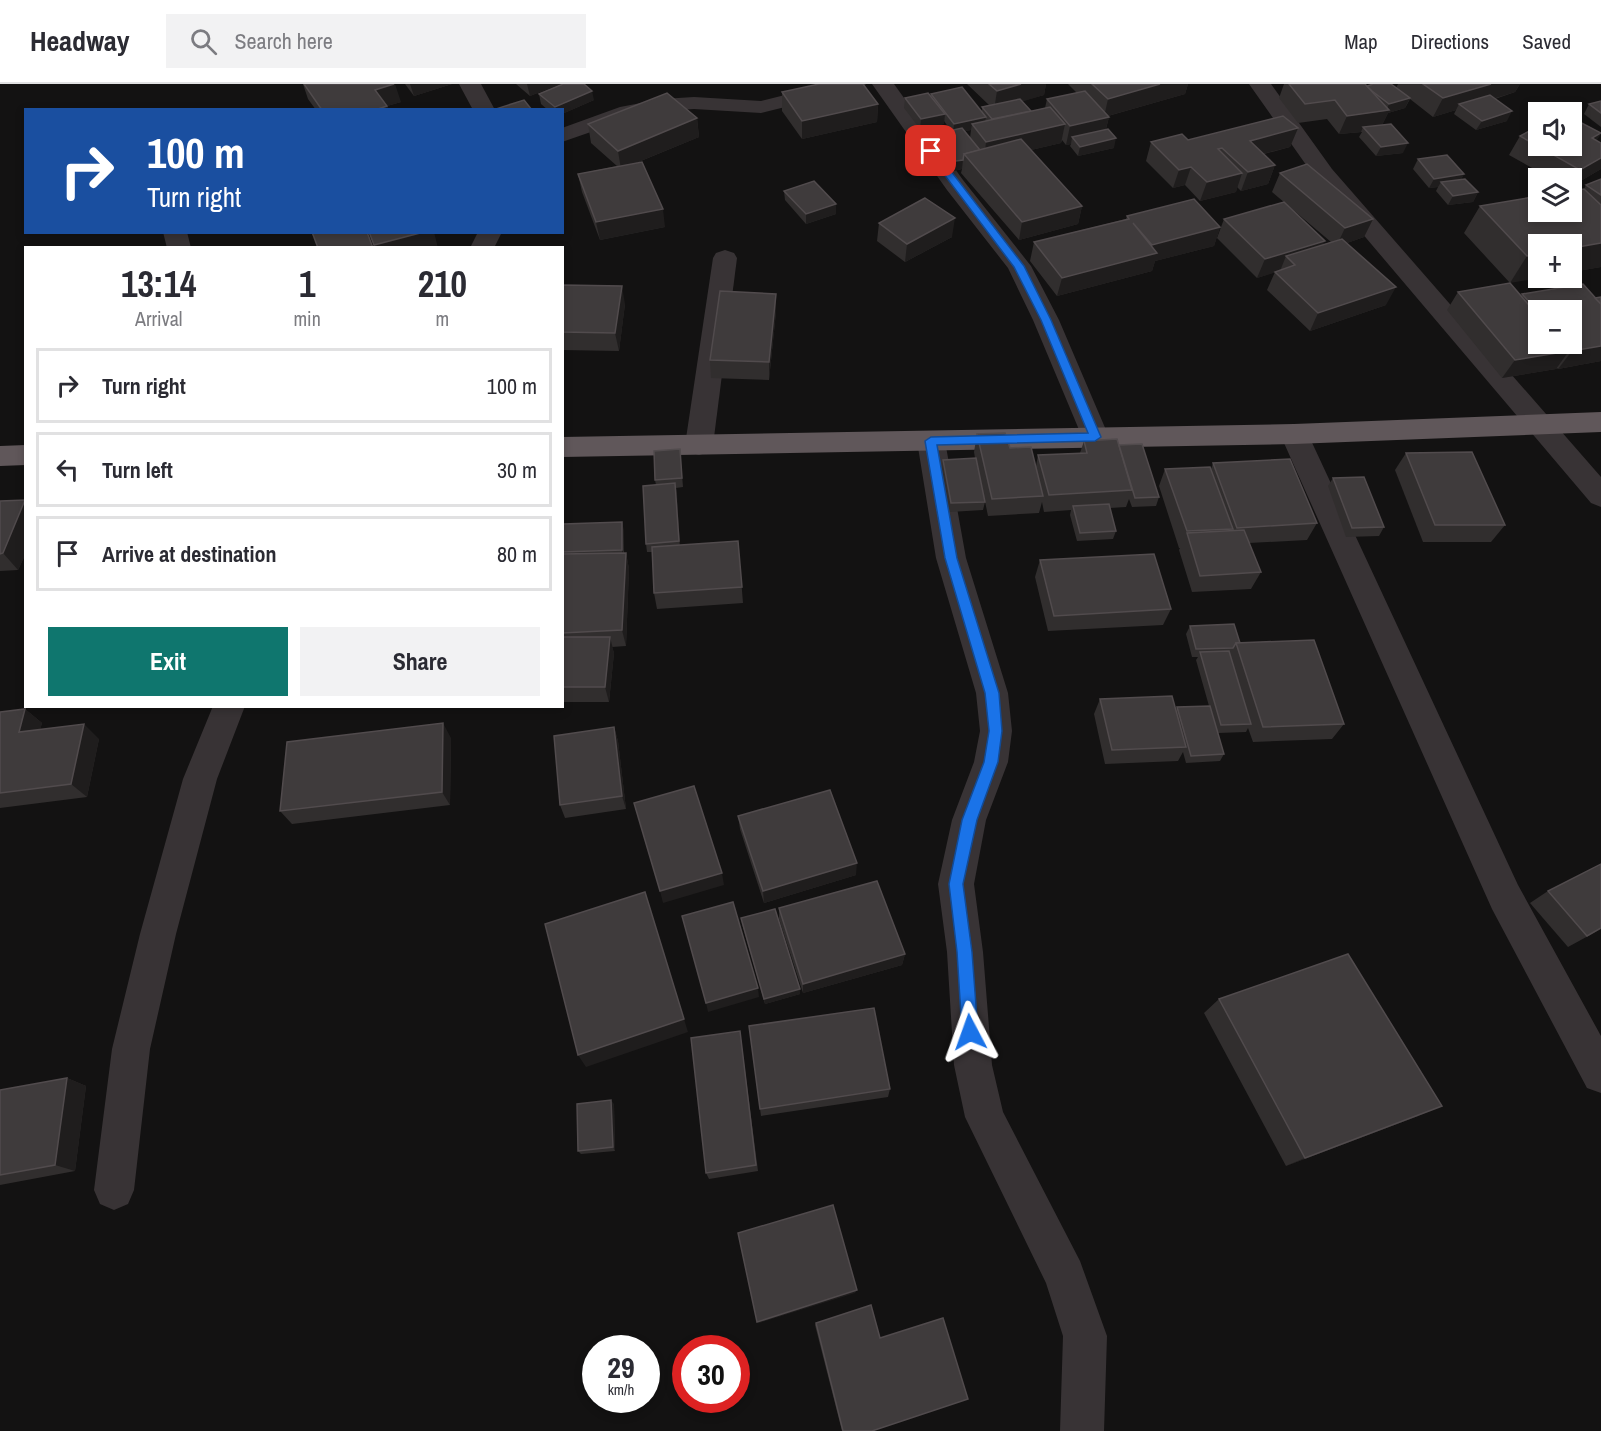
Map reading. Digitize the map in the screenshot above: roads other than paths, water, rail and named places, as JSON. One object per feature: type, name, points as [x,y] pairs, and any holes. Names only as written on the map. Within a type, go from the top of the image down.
[{"type":"highway","points":[[564,447],[1294,434],[1601,422]]},
{"type":"highway","points":[[0,456],[24,455]]},
{"type":"street","points":[[470,84],[483,108]]},
{"type":"street","points":[[564,135],[628,112],[662,105],[694,103],[761,107],[855,84]]},
{"type":"street","points":[[883,84],[955,185],[1019,266],[1046,320],[1095,437]]},
{"type":"street","points":[[1272,90],[1324,174],[1601,496]]},
{"type":"street","points":[[699,445],[725,258]]},
{"type":"street","points":[[1294,434],[1505,897],[1601,1074]]},
{"type":"street","points":[[931,441],[951,558],[992,693],[996,731],[991,762],[969,820],[956,884],[965,952],[973,1065],[985,1117],[1065,1276],[1085,1336],[1082,1431]]},
{"type":"street","points":[[114,1190],[131,1048],[158,934],[200,779],[228,708]]}]
